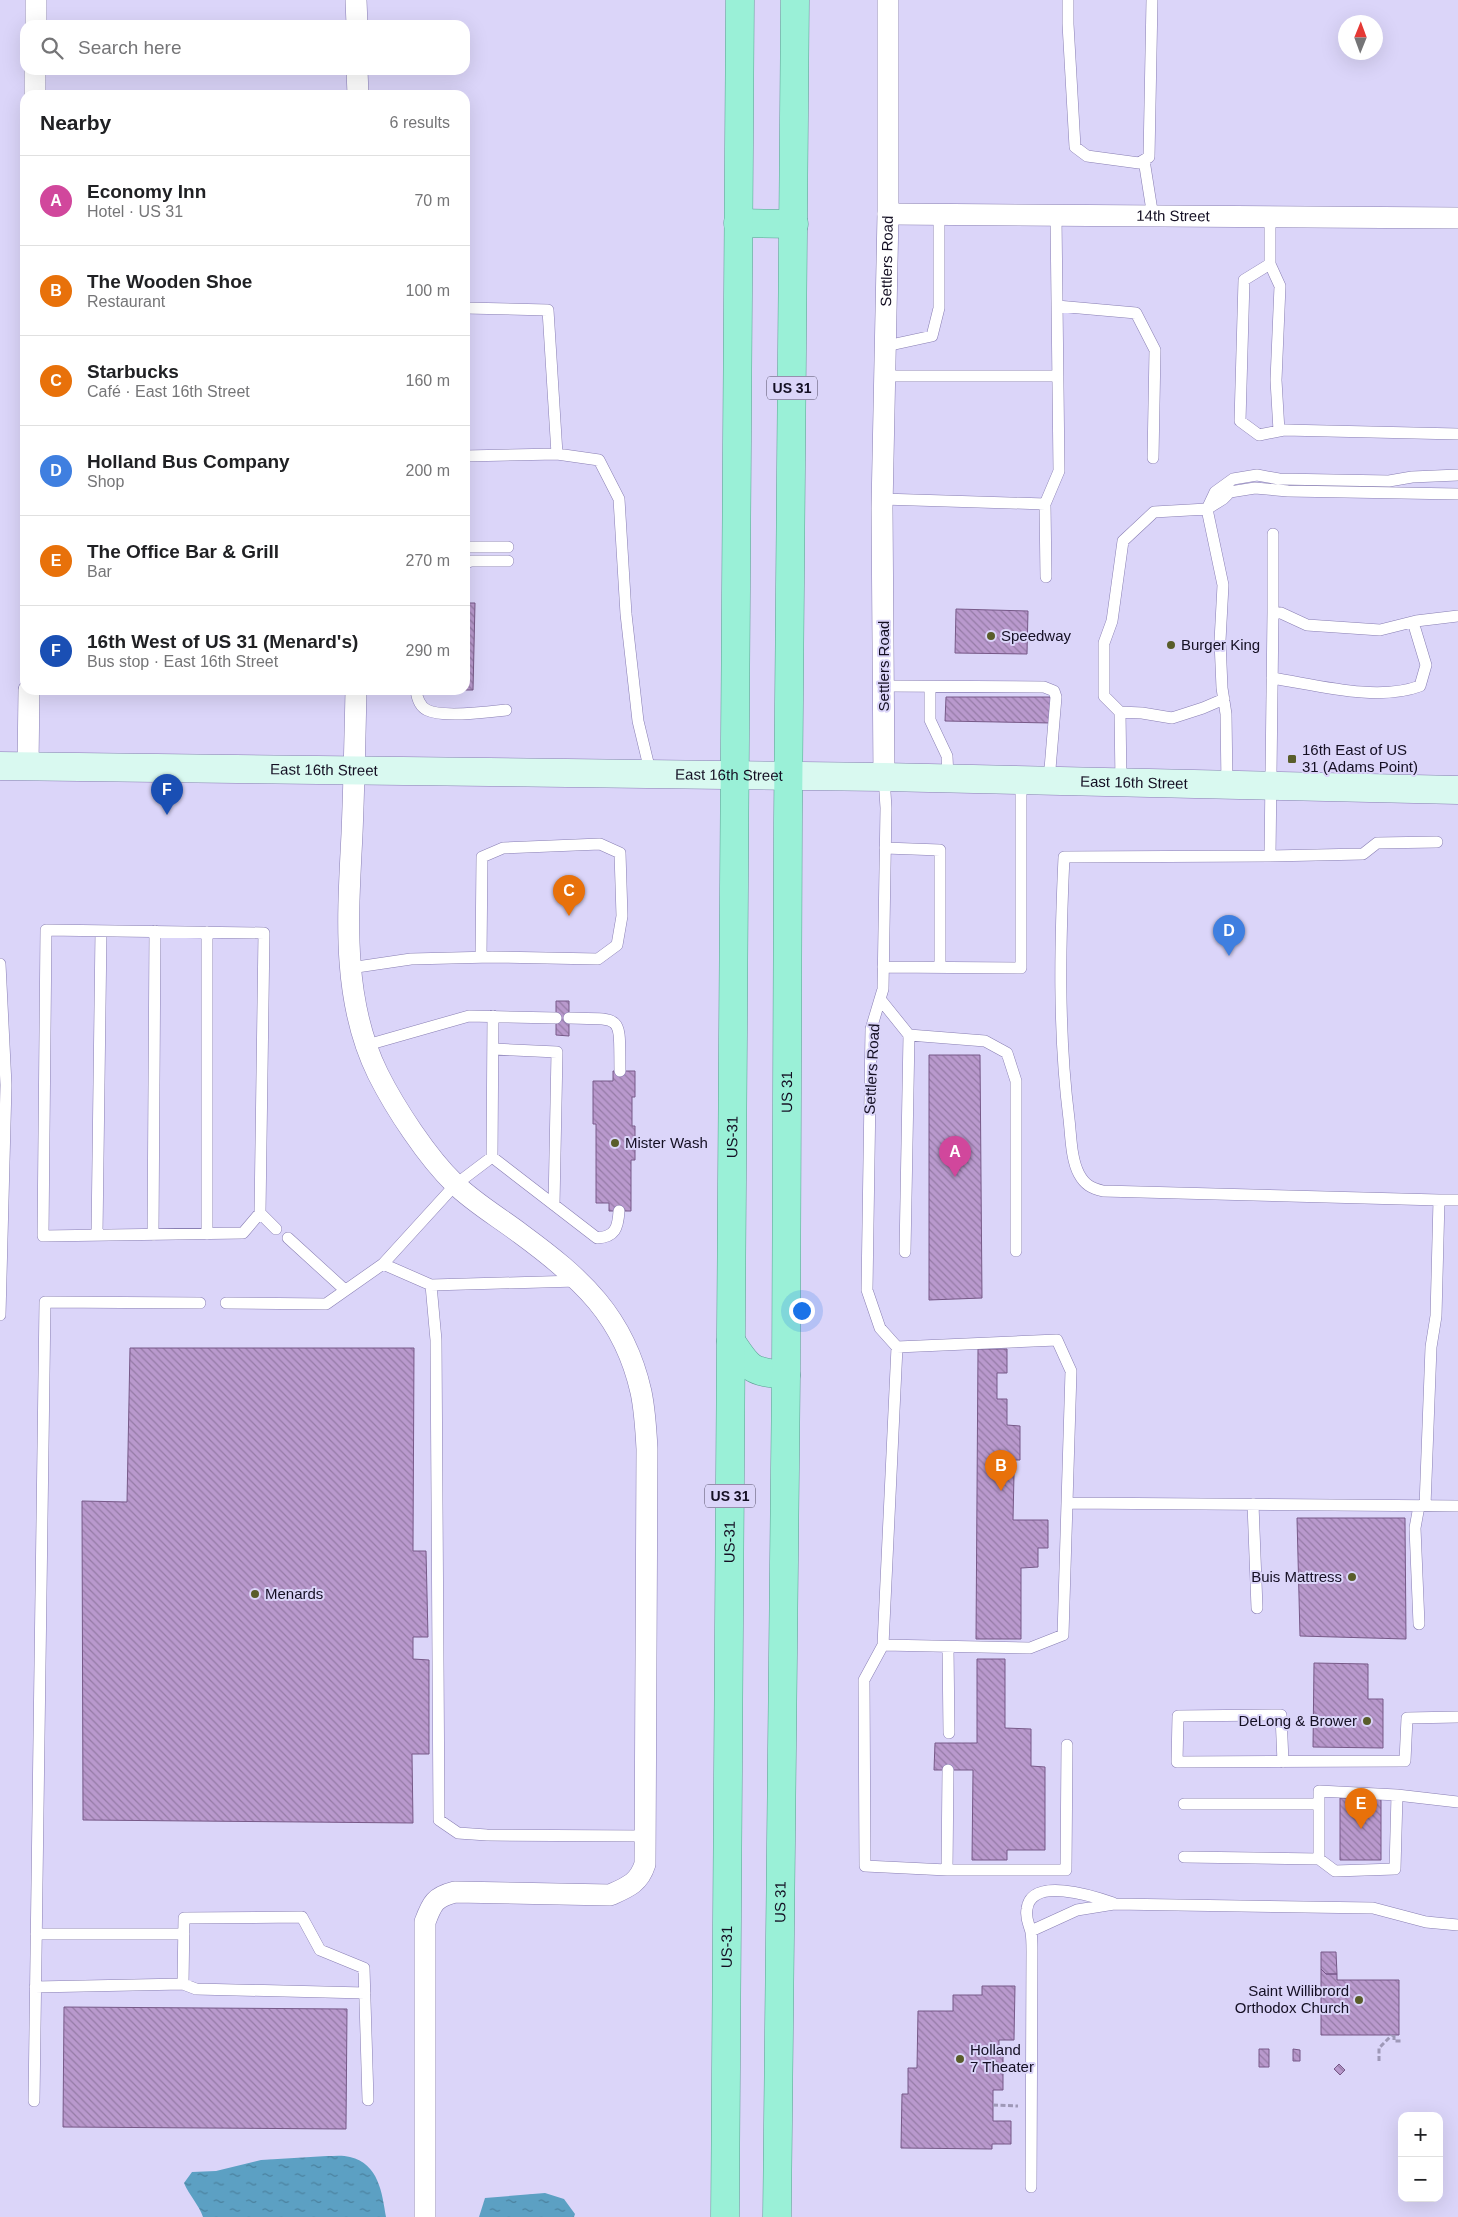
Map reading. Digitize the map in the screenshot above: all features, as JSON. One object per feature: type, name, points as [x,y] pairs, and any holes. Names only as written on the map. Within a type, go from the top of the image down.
[{"type":"highway","name":"US 31","points":[[734,776],[740,0]]},
{"type":"highway","name":"US 31","points":[[777,2217],[786,1375],[788,777],[795,0]]},
{"type":"highway","points":[[738,223],[794,224]]},
{"type":"highway","name":"US-31","points":[[725,2217],[734,776]]},
{"type":"highway","points":[[731,1341],[745,1363],[759,1373],[786,1375]]},
{"type":"main road","name":"East 16th Street","points":[[0,766],[948,778],[1458,790]]},
{"type":"street","points":[[36,0],[36,20]]},
{"type":"street","points":[[356,0],[357,20]]},
{"type":"street","name":"Settlers Road","points":[[884,777],[882,500],[888,214],[888,0]]},
{"type":"street","points":[[35,75],[35,90]]},
{"type":"street","points":[[357,75],[358,90]]},
{"type":"street","name":"14th Street","points":[[888,214],[939,216],[1458,218]]},
{"type":"street","points":[[28,766],[29,695]]},
{"type":"street","points":[[356,695],[348,915],[350,968],[355,1001],[367,1045],[377,1072],[400,1113],[455,1185],[559,1262],[580,1281],[602,1306],[620,1335],[633,1363],[645,1422],[648,1508],[645,1864],[641,1875],[629,1887],[610,1895],[455,1892],[441,1896],[431,1906],[425,1922],[425,2217]]},
{"type":"lane","points":[[1068,0],[1075,147],[1087,156],[1139,163],[1149,157],[1152,0]]},
{"type":"lane","points":[[1144,160],[1153,217]]},
{"type":"lane","points":[[886,346],[932,336],[939,308],[939,216]]},
{"type":"lane","points":[[1046,577],[1045,504],[1059,471],[1056,216]]},
{"type":"lane","points":[[1270,218],[1270,264],[1280,286],[1276,380],[1279,431]]},
{"type":"lane","points":[[1270,264],[1244,280],[1240,421],[1259,435],[1279,431],[1458,434]]},
{"type":"lane","points":[[1057,306],[1136,313],[1155,350],[1153,458]]},
{"type":"lane","points":[[470,308],[548,310],[557,454]]},
{"type":"lane","points":[[885,376],[1058,376]]},
{"type":"lane","points":[[470,456],[557,454],[599,460],[619,499],[626,614],[638,721],[651,775]]},
{"type":"lane","points":[[1227,785],[1226,714],[1220,641],[1223,585],[1207,508],[1215,492],[1234,479],[1257,475],[1279,479],[1389,481],[1412,476],[1458,475]]},
{"type":"lane","points":[[1224,698],[1203,708],[1172,718],[1142,713],[1120,712],[1104,696],[1104,643],[1112,621],[1123,541],[1154,512],[1207,508],[1223,499],[1230,492],[1255,488],[1288,491],[1458,494]]},
{"type":"lane","points":[[882,500],[1045,504]]},
{"type":"lane","points":[[1270,856],[1273,534]]},
{"type":"lane","points":[[470,547],[508,547]]},
{"type":"lane","points":[[470,561],[508,561]]},
{"type":"lane","points":[[1273,612],[1281,613],[1307,625],[1380,630],[1442,616],[1458,616]]},
{"type":"lane","points":[[1272,678],[1360,692],[1408,691],[1420,686],[1426,665],[1413,622]]},
{"type":"lane","points":[[884,686],[1044,687],[1054,691],[1056,696],[1049,781]]},
{"type":"lane","points":[[930,686],[930,720],[947,756],[948,778]]},
{"type":"lane","points":[[417,695],[419,703],[426,710],[435,713],[473,713],[506,710]]},
{"type":"lane","points":[[1120,712],[1121,782]]},
{"type":"lane","name":"Settlers Road","points":[[884,777],[883,988],[871,1029],[867,1290],[880,1328],[897,1347]]},
{"type":"lane","points":[[883,967],[1021,968],[1022,780]]},
{"type":"lane","points":[[1437,842],[1377,843],[1363,854],[1064,857],[1060,950],[1063,1067],[1072,1144],[1079,1173],[1088,1186],[1103,1191],[1458,1200]]},
{"type":"lane","points":[[350,968],[411,959],[481,957],[598,958],[617,945],[622,916],[620,853],[600,844],[503,848],[482,856],[481,957]]},
{"type":"lane","points":[[885,848],[940,850],[940,967]]},
{"type":"lane","points":[[46,930],[155,932],[264,933],[260,1213],[243,1233],[43,1236],[46,930]]},
{"type":"lane","points":[[97,1236],[101,931]]},
{"type":"lane","points":[[153,1234],[155,932]]},
{"type":"lane","points":[[206,1234],[207,932]]},
{"type":"lane","points":[[0,965],[6,1085],[0,1315]]},
{"type":"lane","points":[[880,999],[909,1035],[905,1252]]},
{"type":"lane","points":[[367,1045],[469,1016],[556,1018]]},
{"type":"lane","points":[[492,1157],[493,1016]]},
{"type":"lane","points":[[569,1018],[610,1019],[616,1023],[619,1030],[620,1071]]},
{"type":"lane","points":[[909,1035],[985,1041],[1007,1053],[1016,1081],[1016,1250]]},
{"type":"lane","points":[[493,1049],[557,1052],[554,1205]]},
{"type":"lane","points":[[226,1303],[326,1304],[383,1264],[455,1185],[492,1157]]},
{"type":"lane","points":[[492,1157],[597,1238],[607,1238],[614,1232],[618,1226],[619,1211]]},
{"type":"lane","points":[[1419,1624],[1415,1528],[1422,1506],[1430,1348],[1436,1316],[1439,1200]]},
{"type":"lane","points":[[260,1213],[276,1229]]},
{"type":"lane","points":[[288,1238],[345,1290]]},
{"type":"lane","points":[[383,1264],[432,1285],[580,1281]]},
{"type":"lane","points":[[432,1285],[436,1340],[439,1820],[458,1833],[486,1835],[646,1836]]},
{"type":"lane","points":[[34,2101],[45,1302],[200,1303]]},
{"type":"lane","points":[[884,1645],[1030,1648],[1063,1635],[1071,1371],[1057,1340],[897,1347],[884,1645],[864,1680],[865,1866],[947,1870],[1066,1870],[1067,1745]]},
{"type":"lane","points":[[1067,1503],[1458,1506]]},
{"type":"lane","points":[[1253,1504],[1257,1608]]},
{"type":"lane","points":[[948,1646],[949,1734]]},
{"type":"lane","points":[[1283,1762],[1281,1715],[1178,1716],[1177,1762],[1283,1762],[1405,1761],[1407,1718],[1458,1717]]},
{"type":"lane","points":[[947,1870],[948,1770]]},
{"type":"lane","points":[[1319,1859],[1318,1791],[1397,1795],[1458,1802]]},
{"type":"lane","points":[[1184,1857],[1319,1859],[1335,1870],[1395,1869],[1397,1795]]},
{"type":"lane","points":[[1184,1804],[1319,1804]]},
{"type":"lane","points":[[1031,2187],[1032,1951],[1031,1931],[1026,1918],[1029,1900],[1040,1892],[1074,1892],[1114,1904]]},
{"type":"lane","points":[[1031,1931],[1077,1910],[1114,1904],[1373,1908],[1426,1922],[1458,1925]]},
{"type":"lane","points":[[183,1984],[184,1918],[302,1917],[320,1950],[364,1968],[368,2100]]},
{"type":"lane","points":[[36,1934],[184,1934]]},
{"type":"lane","points":[[36,1987],[183,1984],[196,1989],[365,1993]]},
{"type":"path","points":[[1379,2061],[1379,2048],[1393,2035],[1394,2041],[1401,2041]]},
{"type":"path","points":[[993,2106],[1018,2106]]},
{"type":"water","points":[[327,2156],[350,2157],[367,2166],[373,2173],[380,2189],[386,2217],[203,2217],[184,2183],[192,2172],[216,2171],[261,2160]]},
{"type":"water","points":[[545,2193],[564,2199],[575,2214],[574,2217],[479,2217],[485,2198]]},
{"type":"building","points":[[470,603],[475,603],[473,690],[470,690]]},
{"type":"building","points":[[956,609],[1028,611],[1027,654],[955,653]]},
{"type":"building","points":[[946,697],[1051,697],[1051,723],[945,721]]},
{"type":"building","points":[[556,1001],[569,1001],[569,1036],[556,1035]]},
{"type":"building","points":[[929,1055],[980,1055],[982,1298],[929,1300]]},
{"type":"building","name":"Mister Wash","points":[[613,1071],[635,1071],[635,1097],[632,1097],[632,1126],[635,1126],[635,1160],[631,1160],[631,1211],[609,1211],[609,1203],[596,1203],[596,1124],[593,1124],[593,1081],[613,1081]]},
{"type":"building","name":"Menards","points":[[130,1348],[414,1348],[413,1551],[426,1551],[428,1637],[413,1637],[413,1659],[429,1660],[429,1754],[412,1754],[413,1823],[83,1820],[82,1501],[127,1502]]},
{"type":"building","points":[[978,1349],[1007,1349],[1007,1373],[997,1373],[997,1399],[1007,1399],[1007,1425],[1020,1426],[1020,1460],[1001,1460],[1001,1474],[1014,1474],[1013,1520],[1048,1520],[1048,1548],[1038,1548],[1038,1567],[1021,1568],[1021,1639],[976,1639]]},
{"type":"building","name":"Buis Mattress","points":[[1297,1518],[1405,1518],[1406,1639],[1300,1636]]},
{"type":"building","points":[[977,1659],[1005,1659],[1005,1728],[1031,1729],[1031,1766],[1045,1767],[1045,1850],[1007,1850],[1007,1860],[972,1860],[973,1770],[934,1770],[935,1743],[977,1743]]},
{"type":"building","points":[[1314,1663],[1368,1664],[1368,1699],[1383,1699],[1383,1748],[1313,1747]]},
{"type":"building","points":[[1340,1798],[1381,1798],[1381,1860],[1340,1860]]},
{"type":"building","points":[[1321,1952],[1336,1952],[1337,1974],[1326,1974],[1321,1969]]},
{"type":"building","points":[[1321,1969],[1326,1974],[1337,1974],[1337,1980],[1399,1980],[1399,2035],[1321,2035]]},
{"type":"building","name":"Holland 7 Theater","points":[[982,1986],[1015,1986],[1014,2040],[999,2040],[999,2051],[1003,2051],[1003,2090],[993,2090],[993,2121],[1011,2121],[1011,2144],[992,2144],[992,2149],[901,2148],[902,2094],[908,2094],[908,2068],[917,2068],[918,2011],[953,2011],[953,1995],[982,1995]]},
{"type":"building","points":[[64,2007],[347,2009],[346,2129],[63,2127]]},
{"type":"building","points":[[1259,2049],[1269,2049],[1269,2067],[1259,2067]]},
{"type":"building","points":[[1293,2049],[1300,2050],[1300,2061],[1293,2061]]},
{"type":"building","points":[[1339,2064],[1345,2070],[1340,2075],[1334,2069]]},
{"type":"place","name":"Speedway","points":[[991,636]]},
{"type":"place","name":"Burger King","points":[[1171,645]]},
{"type":"place","name":"16th East of US 31 (Adams Point)","points":[[1292,759]]},
{"type":"place","name":"16th West of US 31 (Menard's)","points":[[167,815]]},
{"type":"place","name":"Starbucks","points":[[569,916]]},
{"type":"place","name":"Holland Bus Company","points":[[1229,956]]},
{"type":"place","name":"Mister Wash","points":[[615,1143]]},
{"type":"place","name":"Economy Inn","points":[[955,1177]]},
{"type":"place","name":"The Wooden Shoe","points":[[1001,1491]]},
{"type":"place","name":"Buis Mattress","points":[[1352,1577]]},
{"type":"place","name":"Menards","points":[[255,1594]]},
{"type":"place","name":"DeLong & Brower","points":[[1367,1721]]},
{"type":"place","name":"The Office Bar & Grill","points":[[1361,1829]]},
{"type":"place","name":"Saint Willibrord Orthodox Church","points":[[1359,2000]]},
{"type":"place","name":"Holland 7 Theater","points":[[960,2059]]}]
